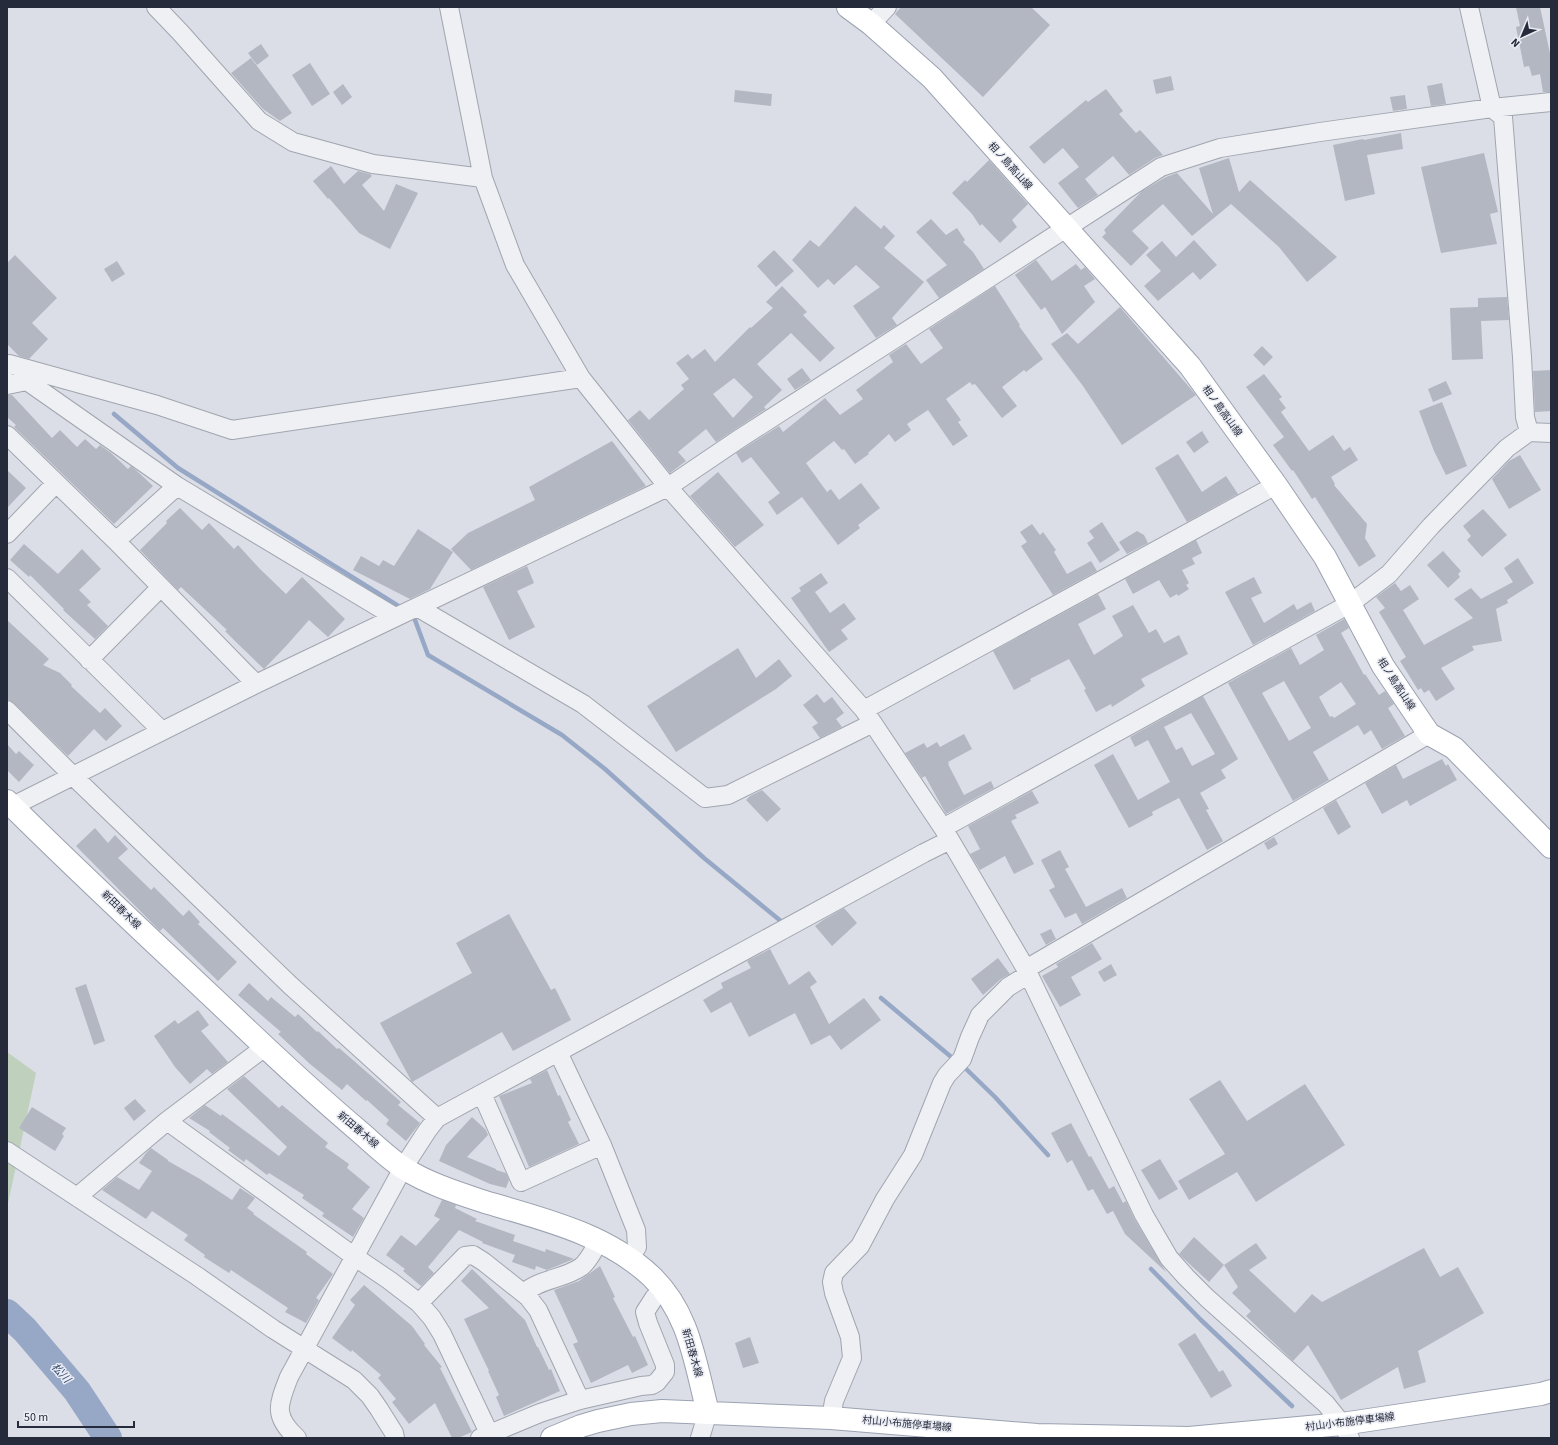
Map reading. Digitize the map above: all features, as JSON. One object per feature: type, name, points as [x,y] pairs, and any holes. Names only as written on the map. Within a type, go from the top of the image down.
[{"type":"main road","name":"相ノ島高山線","points":[[848,7],[871,24],[932,78],[1190,366],[1276,485],[1325,557],[1351,603],[1382,666],[1429,734],[1454,748],[1551,847]]},
{"type":"main road","name":"新田春木線","points":[[9,806],[316,1094],[403,1168],[459,1194],[572,1229],[599,1241],[629,1259],[650,1275],[664,1289],[682,1319],[691,1343],[708,1412]]},
{"type":"main road","name":"村山小布施停車場線","points":[[552,1438],[581,1426],[631,1414],[662,1411],[831,1418],[1037,1435],[1189,1438],[1346,1431],[1551,1391]]},
{"type":"street","points":[[156,7],[180,32],[258,121],[293,142],[373,164],[483,178]]},
{"type":"street","points":[[449,7],[483,178],[515,265],[581,378],[668,487],[868,716],[947,834],[1028,972],[1144,1215],[1169,1258],[1207,1298],[1326,1404],[1346,1431]]},
{"type":"street","points":[[871,24],[887,7]]},
{"type":"street","points":[[1469,7],[1492,108],[1503,117],[1522,357],[1525,417],[1529,432]]},
{"type":"street","points":[[9,806],[73,776],[256,684],[668,487],[739,439],[1161,167],[1220,148],[1320,132],[1492,108],[1551,102]]},
{"type":"street","points":[[8,365],[157,406],[232,430],[581,378]]},
{"type":"street","points":[[7,385],[27,381],[177,486],[395,617]]},
{"type":"street","points":[[297,1438],[287,1429],[280,1416],[280,1400],[289,1377],[403,1168],[437,1118],[917,856],[947,834],[1351,603],[1389,574],[1431,526],[1507,448],[1529,432],[1551,433]]},
{"type":"street","points":[[7,436],[116,541],[256,684]]},
{"type":"street","points":[[7,534],[56,483]]},
{"type":"street","points":[[418,607],[583,704],[705,798],[728,795],[1276,485]]},
{"type":"street","points":[[116,541],[177,486]]},
{"type":"street","points":[[7,578],[162,731]]},
{"type":"street","points":[[90,660],[161,587]]},
{"type":"street","points":[[7,710],[73,776],[290,985],[437,1118]]},
{"type":"street","points":[[831,1418],[834,1401],[852,1358],[850,1337],[834,1293],[832,1282],[834,1273],[860,1246],[885,1199],[914,1155],[942,1083],[947,1074],[959,1063],[980,1015],[1008,987],[1028,972],[1429,734]]},
{"type":"street","points":[[77,1197],[167,1121],[265,1047]]},
{"type":"street","points":[[558,1052],[602,1146],[636,1230],[637,1247],[629,1259]]},
{"type":"street","points":[[482,1094],[521,1182],[602,1146]]},
{"type":"street","points":[[167,1121],[389,1280],[418,1303],[432,1318],[442,1334],[484,1435],[580,1400],[641,1386],[652,1385],[662,1377],[665,1372],[665,1365],[645,1312],[654,1298],[664,1289]]},
{"type":"street","points":[[7,1151],[198,1276],[304,1349],[354,1380],[370,1396],[394,1433],[395,1438]]},
{"type":"street","points":[[524,1294],[532,1288],[581,1266],[588,1259],[599,1241]]},
{"type":"street","points":[[418,1303],[458,1262],[465,1256],[473,1255],[524,1294],[538,1310],[580,1400]]},
{"type":"street","points":[[700,1438],[708,1412]]},
{"type":"green space","points":[[7,1052],[36,1073],[7,1208]]},
{"type":"building","points":[[901,7],[1031,7],[1050,25],[983,97],[895,14]]},
{"type":"building","points":[[1516,7],[1540,7],[1551,58],[1551,92],[1543,92],[1540,74],[1532,76],[1529,66],[1524,67],[1516,27],[1520,26]]},
{"type":"building","points":[[261,44],[269,56],[257,65],[248,53]]},
{"type":"building","points":[[251,58],[292,113],[280,121],[263,109],[231,73]]},
{"type":"building","points":[[310,63],[330,94],[312,106],[292,75]]},
{"type":"building","points":[[1171,76],[1174,90],[1156,94],[1153,80]]},
{"type":"building","points":[[1442,83],[1446,104],[1431,106],[1427,86]]},
{"type":"building","points":[[343,84],[352,97],[342,105],[333,92]]},
{"type":"building","points":[[1106,89],[1123,111],[1119,114],[1136,133],[1140,130],[1163,155],[1155,158],[1129,175],[1113,156],[1085,179],[1098,195],[1078,208],[1058,183],[1079,167],[1063,148],[1044,164],[1029,147],[1086,100],[1088,102]]},
{"type":"building","points":[[735,90],[772,94],[771,106],[734,102]]},
{"type":"building","points":[[1405,95],[1407,109],[1393,111],[1390,97]]},
{"type":"building","points":[[1401,133],[1403,149],[1367,155],[1375,194],[1345,201],[1333,145]]},
{"type":"building","points":[[1484,153],[1498,212],[1490,214],[1497,244],[1441,253],[1421,167]]},
{"type":"building","points":[[1229,158],[1239,192],[1250,180],[1337,257],[1307,282],[1279,247],[1231,204],[1192,236],[1163,204],[1132,231],[1149,248],[1131,266],[1102,237],[1106,233],[1104,230],[1142,191],[1166,177],[1177,173],[1213,214],[1199,168]]},
{"type":"building","points":[[989,160],[1028,204],[1012,220],[1017,227],[1000,243],[982,224],[980,226],[972,214],[952,193],[965,180],[967,182]]},
{"type":"building","points":[[331,166],[344,184],[358,171],[370,174],[372,176],[362,185],[384,211],[396,184],[418,193],[390,249],[359,233],[313,181]]},
{"type":"building","points":[[855,206],[881,229],[884,225],[895,236],[884,248],[924,282],[892,318],[897,325],[876,338],[853,306],[880,287],[856,265],[834,285],[828,279],[818,288],[792,260],[810,240],[819,247]]},
{"type":"building","points":[[931,219],[946,235],[957,228],[965,240],[963,242],[973,252],[984,269],[939,298],[926,280],[947,265],[916,232]]},
{"type":"building","points":[[1194,240],[1217,265],[1200,280],[1193,272],[1158,301],[1144,286],[1161,271],[1146,255],[1162,241],[1176,257]]},
{"type":"building","points":[[774,250],[794,271],[776,287],[757,266]]},
{"type":"building","points":[[15,255],[57,298],[32,323],[48,339],[29,359],[19,356],[7,344],[7,263]]},
{"type":"building","points":[[1036,260],[1052,281],[1076,264],[1081,270],[1085,267],[1095,279],[1084,286],[1095,302],[1062,334],[1045,307],[1041,310],[1015,275]]},
{"type":"building","points":[[117,261],[125,274],[112,282],[104,269]]},
{"type":"building","points":[[782,286],[807,312],[803,315],[835,348],[820,362],[791,333],[757,364],[782,390],[764,407],[766,409],[716,442],[706,429],[678,452],[686,461],[670,473],[628,420],[640,410],[649,420],[684,389],[681,385],[689,379],[676,363],[688,354],[692,359],[705,349],[715,362],[750,327],[751,328],[773,308],[766,302]],"holes":[[[734,378],[753,397],[733,418],[713,394]]]},
{"type":"building","points":[[995,286],[1020,325],[1019,326],[1043,359],[1026,372],[1024,370],[1002,387],[1017,406],[1002,418],[975,384],[972,385],[970,382],[946,399],[961,420],[958,422],[968,436],[953,446],[928,410],[907,424],[911,430],[895,442],[889,434],[868,453],[869,454],[855,464],[844,449],[842,450],[834,441],[806,463],[827,492],[831,489],[839,500],[861,483],[880,508],[858,525],[860,528],[838,545],[802,497],[777,515],[768,502],[780,493],[751,457],[742,463],[736,453],[779,426],[783,432],[825,398],[840,415],[863,399],[856,390],[893,362],[889,355],[906,344],[921,364],[943,348],[929,329]]},
{"type":"building","points":[[1507,297],[1509,320],[1481,321],[1483,359],[1452,360],[1450,308],[1478,307],[1478,298]]},
{"type":"building","points":[[1120,307],[1196,395],[1122,445],[1083,386],[1051,344],[1067,333],[1078,344]]},
{"type":"building","points":[[1262,346],[1273,357],[1264,366],[1253,355]]},
{"type":"building","points":[[802,368],[811,380],[795,390],[787,379]]},
{"type":"building","points":[[1551,370],[1551,411],[1535,412],[1533,371]]},
{"type":"building","points":[[1264,374],[1282,397],[1279,399],[1286,408],[1281,412],[1309,451],[1333,435],[1344,451],[1350,447],[1358,460],[1331,477],[1335,484],[1334,485],[1367,524],[1365,538],[1376,556],[1359,567],[1315,497],[1312,499],[1293,470],[1292,471],[1273,445],[1284,437],[1246,387]]},
{"type":"building","points":[[1446,381],[1452,394],[1433,402],[1428,389]]},
{"type":"building","points":[[7,395],[12,395],[52,438],[60,430],[77,447],[85,439],[96,449],[100,445],[128,469],[131,466],[153,486],[114,524],[14,427],[16,425],[7,417]]},
{"type":"building","points":[[1442,402],[1467,466],[1446,475],[1434,451],[1419,411]]},
{"type":"building","points":[[1202,431],[1209,442],[1194,453],[1186,442]]},
{"type":"building","points":[[612,441],[646,486],[471,570],[451,549],[468,533],[535,500],[529,487]]},
{"type":"building","points":[[1178,454],[1202,492],[1226,476],[1238,494],[1187,522],[1155,468]]},
{"type":"building","points":[[1520,455],[1541,490],[1509,509],[1492,479],[1509,461]]},
{"type":"building","points":[[7,470],[26,488],[7,508]]},
{"type":"building","points":[[718,472],[764,525],[735,547],[690,496]]},
{"type":"building","points":[[180,508],[202,530],[209,523],[234,549],[238,545],[286,594],[302,577],[345,619],[328,637],[309,620],[264,669],[225,631],[227,630],[181,587],[178,590],[140,550]]},
{"type":"building","points":[[1483,509],[1507,535],[1482,557],[1467,540],[1471,536],[1463,526]]},
{"type":"building","points":[[1102,522],[1120,550],[1100,563],[1087,543],[1094,538],[1089,531]]},
{"type":"building","points":[[1032,524],[1040,535],[1043,532],[1056,550],[1054,552],[1067,574],[1091,561],[1097,571],[1053,595],[1021,546],[1027,542],[1020,532]]},
{"type":"building","points":[[418,529],[453,552],[430,589],[410,599],[353,570],[361,556],[379,566],[383,560],[394,566]]},
{"type":"building","points":[[1137,531],[1144,535],[1148,543],[1127,554],[1119,542]]},
{"type":"building","points":[[1196,540],[1202,553],[1192,558],[1195,564],[1182,570],[1189,583],[1186,585],[1189,589],[1178,596],[1177,594],[1170,598],[1159,580],[1133,594],[1125,579]]},
{"type":"building","points":[[24,544],[58,574],[82,549],[101,569],[79,590],[91,602],[87,605],[108,626],[95,639],[63,610],[64,609],[30,575],[29,577],[10,560]]},
{"type":"building","points":[[1443,551],[1461,571],[1458,574],[1460,577],[1448,588],[1427,565]]},
{"type":"building","points":[[1518,558],[1534,583],[1507,600],[1508,603],[1496,609],[1502,641],[1472,646],[1474,650],[1441,668],[1455,689],[1436,701],[1429,690],[1424,693],[1421,688],[1418,690],[1400,661],[1406,657],[1379,612],[1385,608],[1376,597],[1395,583],[1401,591],[1410,585],[1419,599],[1403,610],[1424,645],[1473,618],[1454,599],[1471,588],[1481,599],[1513,582],[1504,568]]},
{"type":"building","points":[[527,566],[534,583],[517,591],[535,627],[509,640],[483,587]]},
{"type":"building","points":[[821,573],[828,583],[815,592],[830,613],[844,603],[856,619],[841,630],[848,639],[829,652],[791,598],[801,591],[799,588]]},
{"type":"building","points":[[1254,577],[1262,593],[1251,598],[1264,623],[1294,604],[1297,610],[1311,602],[1315,611],[1253,645],[1225,592]]},
{"type":"building","points":[[1098,594],[1106,609],[1078,624],[1094,655],[1123,636],[1112,616],[1133,605],[1149,633],[1156,629],[1164,643],[1179,635],[1188,654],[1141,679],[1145,686],[1112,707],[1111,704],[1096,712],[1084,690],[1086,689],[1069,659],[1030,679],[1031,681],[1014,690],[993,651]]},
{"type":"building","points":[[1344,619],[1349,628],[1341,633],[1364,675],[1365,674],[1379,695],[1385,691],[1394,704],[1388,708],[1405,736],[1382,749],[1371,730],[1364,735],[1358,725],[1313,752],[1329,780],[1293,801],[1228,683],[1291,648],[1300,665],[1324,650],[1316,635]],"holes":[[[1284,681],[1311,728],[1289,741],[1262,693]],[[1341,682],[1356,704],[1334,718],[1332,716],[1330,717],[1319,697]]]},
{"type":"building","points":[[7,620],[49,659],[43,665],[60,673],[72,685],[71,686],[100,713],[105,708],[122,726],[106,741],[94,729],[68,756],[14,703],[7,699]]},
{"type":"building","points":[[738,648],[756,678],[779,659],[792,676],[776,689],[676,752],[647,706]]},
{"type":"building","points":[[817,694],[824,703],[832,697],[844,713],[836,719],[842,727],[820,738],[812,727],[818,723],[803,705]]},
{"type":"building","points":[[1203,696],[1238,759],[1221,770],[1226,778],[1200,793],[1209,809],[1206,810],[1223,841],[1207,850],[1179,798],[1152,812],[1153,815],[1129,828],[1094,765],[1113,754],[1138,800],[1170,782],[1148,740],[1135,747],[1130,737]],"holes":[[[1191,713],[1215,754],[1192,766],[1182,747],[1176,750],[1164,727]]]},
{"type":"building","points":[[964,734],[972,749],[948,762],[948,764],[964,795],[991,781],[994,788],[946,814],[925,776],[922,778],[905,753],[924,743],[927,748],[937,742],[940,747]]},
{"type":"building","points":[[7,744],[16,754],[19,751],[34,765],[19,782],[7,770]]},
{"type":"building","points":[[1442,759],[1446,766],[1448,764],[1457,780],[1410,806],[1407,800],[1382,814],[1365,783],[1396,765],[1403,779]]},
{"type":"building","points":[[762,790],[781,809],[767,822],[746,800],[750,796]]},
{"type":"building","points":[[1032,791],[1039,803],[1015,815],[1017,818],[1011,821],[1034,864],[1014,874],[1005,856],[980,870],[970,854],[980,849],[968,826]]},
{"type":"building","points":[[1336,800],[1351,827],[1338,835],[1323,808]]},
{"type":"building","points":[[95,828],[108,843],[115,835],[128,849],[118,858],[151,890],[154,887],[183,916],[189,910],[200,922],[198,924],[237,962],[218,981],[163,928],[160,931],[76,846]]},
{"type":"building","points":[[1274,837],[1278,844],[1268,850],[1264,843]]},
{"type":"building","points":[[1060,850],[1069,867],[1065,869],[1086,907],[1122,888],[1127,898],[1082,924],[1076,913],[1065,918],[1049,890],[1055,887],[1041,860]]},
{"type":"building","points":[[844,908],[857,923],[832,946],[815,926]]},
{"type":"building","points":[[509,914],[551,990],[555,988],[571,1020],[513,1051],[502,1032],[412,1082],[380,1023],[472,973],[456,943]]},
{"type":"building","points":[[1051,929],[1056,939],[1046,945],[1040,934]]},
{"type":"building","points":[[1092,943],[1102,959],[1071,977],[1081,995],[1060,1007],[1042,976],[1058,967],[1056,964]]},
{"type":"building","points":[[770,949],[789,985],[809,971],[817,982],[810,987],[829,1024],[864,998],[881,1020],[841,1050],[830,1035],[811,1045],[795,1013],[749,1037],[731,1002],[711,1013],[703,1000],[723,988],[721,983],[751,968],[747,961]]},
{"type":"building","points":[[998,958],[1010,974],[1001,979],[983,995],[971,979]]},
{"type":"building","points":[[1111,964],[1117,975],[1104,982],[1098,972]]},
{"type":"building","points":[[249,983],[268,1001],[271,997],[295,1017],[298,1014],[317,1032],[318,1031],[337,1049],[339,1048],[401,1102],[398,1105],[420,1123],[406,1141],[386,1124],[389,1120],[367,1100],[366,1101],[347,1084],[342,1090],[310,1064],[278,1034],[281,1032],[238,995]]},
{"type":"building","points":[[86,984],[105,1041],[94,1045],[75,988]]},
{"type":"building","points":[[198,1010],[209,1025],[201,1031],[228,1062],[212,1074],[207,1069],[190,1084],[175,1067],[154,1036],[175,1020],[178,1024]]},
{"type":"building","points":[[547,1070],[558,1096],[560,1095],[571,1120],[568,1122],[579,1144],[529,1167],[499,1096],[532,1083],[530,1079]]},
{"type":"building","points":[[244,1076],[279,1108],[282,1105],[328,1143],[325,1147],[349,1164],[347,1168],[370,1187],[352,1209],[364,1218],[353,1237],[322,1216],[324,1213],[302,1198],[304,1195],[269,1173],[267,1175],[246,1159],[244,1162],[228,1150],[230,1148],[209,1132],[210,1131],[189,1118],[205,1105],[221,1116],[222,1114],[279,1156],[287,1147],[227,1089]]},
{"type":"building","points":[[1220,1080],[1247,1121],[1305,1084],[1345,1145],[1256,1202],[1237,1172],[1189,1200],[1178,1181],[1225,1154],[1189,1099]]},
{"type":"building","points":[[135,1099],[146,1111],[134,1121],[124,1108]]},
{"type":"building","points":[[32,1107],[66,1128],[62,1134],[64,1136],[55,1151],[19,1128]]},
{"type":"building","points":[[472,1117],[486,1130],[488,1135],[467,1157],[506,1173],[509,1180],[506,1188],[490,1184],[439,1161],[446,1145]]},
{"type":"building","points":[[1071,1123],[1089,1157],[1091,1156],[1109,1189],[1114,1186],[1123,1203],[1126,1201],[1135,1220],[1166,1272],[1125,1234],[1113,1211],[1107,1214],[1093,1189],[1088,1191],[1072,1160],[1067,1163],[1051,1133]]},
{"type":"building","points":[[151,1148],[168,1161],[200,1179],[232,1200],[240,1188],[255,1198],[247,1208],[254,1213],[253,1214],[307,1252],[306,1254],[333,1274],[316,1298],[319,1300],[306,1323],[285,1312],[288,1308],[231,1270],[229,1273],[204,1257],[205,1255],[184,1240],[188,1235],[152,1211],[146,1219],[102,1190],[117,1177],[139,1190],[152,1171],[139,1163]]},
{"type":"building","points":[[1160,1159],[1178,1189],[1159,1200],[1141,1170]]},
{"type":"building","points":[[442,1200],[456,1205],[455,1208],[477,1219],[475,1221],[515,1235],[513,1241],[545,1252],[546,1249],[574,1259],[547,1270],[536,1266],[535,1270],[512,1262],[515,1255],[482,1243],[483,1242],[459,1230],[428,1267],[434,1273],[421,1286],[403,1271],[405,1269],[386,1255],[401,1235],[416,1246],[440,1219],[434,1216]]},
{"type":"building","points":[[1194,1237],[1224,1265],[1209,1282],[1179,1254]]},
{"type":"building","points":[[1256,1243],[1267,1258],[1249,1270],[1295,1313],[1312,1294],[1322,1302],[1424,1248],[1440,1277],[1458,1267],[1484,1313],[1418,1351],[1426,1382],[1404,1389],[1398,1367],[1341,1400],[1308,1345],[1293,1361],[1246,1316],[1251,1311],[1232,1293],[1238,1287],[1224,1265]]},
{"type":"building","points":[[600,1266],[615,1297],[613,1298],[633,1337],[635,1336],[648,1365],[632,1373],[628,1365],[591,1383],[573,1344],[578,1342],[554,1290],[579,1281]]},
{"type":"building","points":[[472,1269],[525,1320],[549,1370],[551,1369],[560,1391],[504,1416],[496,1397],[499,1395],[464,1319],[489,1308],[461,1281]]},
{"type":"building","points":[[364,1285],[412,1326],[425,1344],[424,1345],[442,1367],[440,1368],[472,1432],[458,1438],[452,1438],[435,1403],[409,1424],[392,1402],[396,1399],[378,1378],[381,1375],[352,1350],[351,1352],[332,1338],[355,1305],[350,1300]]},
{"type":"building","points":[[1195,1333],[1219,1372],[1223,1370],[1232,1386],[1211,1398],[1178,1344]]},
{"type":"building","points":[[750,1337],[759,1363],[743,1368],[735,1343]]},
{"type":"waterway","points":[[114,414],[178,468],[400,607]]},
{"type":"waterway","points":[[415,620],[428,655],[562,735],[605,769],[704,858],[782,922]]},
{"type":"waterway","points":[[881,998],[956,1061]]},
{"type":"waterway","points":[[962,1065],[995,1097],[1048,1155]]},
{"type":"waterway","points":[[1151,1269],[1201,1320],[1292,1406]]},
{"type":"waterway","name":"松川","points":[[7,1313],[25,1330],[77,1391],[108,1438]]}]
